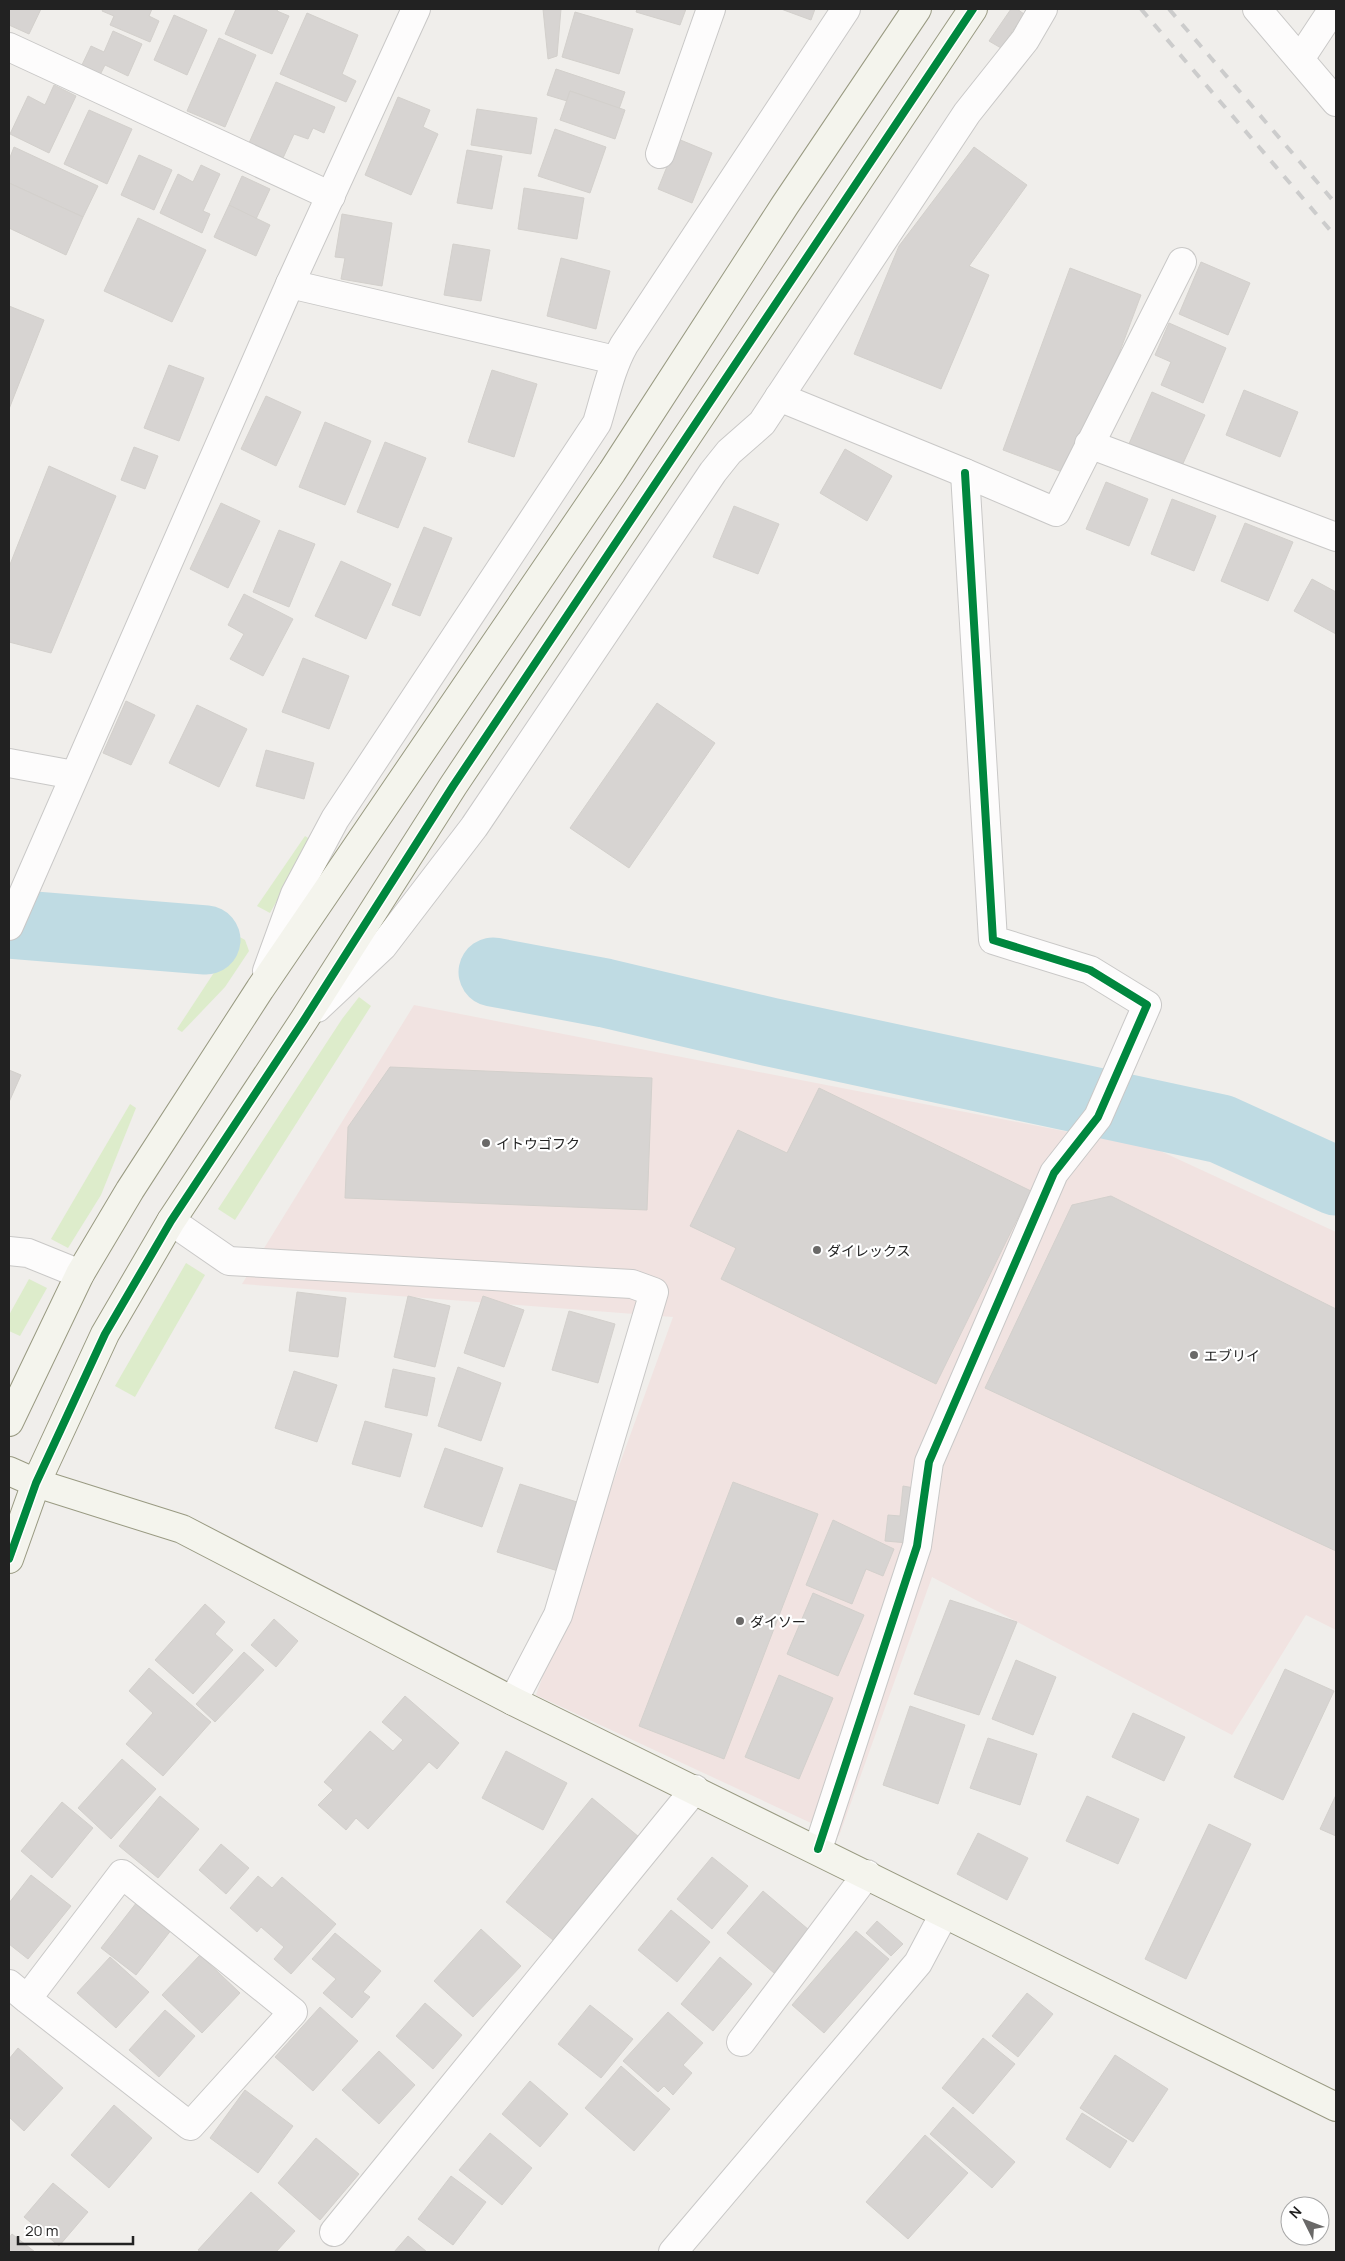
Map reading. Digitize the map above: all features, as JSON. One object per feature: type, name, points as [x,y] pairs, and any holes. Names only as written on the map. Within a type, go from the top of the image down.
[{"type":"street","points":[[11,920],[290,284],[416,9]]},
{"type":"street","points":[[660,154],[711,9]]},
{"type":"street","points":[[260,989],[295,894],[335,819],[597,422],[612,377],[615,360],[846,9]]},
{"type":"street","points":[[9,1422],[80,1274],[130,1190],[260,989],[612,472],[917,9]]},
{"type":"street","points":[[9,1559],[36,1483],[105,1334],[171,1221],[304,1020],[453,786],[718,386],[849,196],[973,9]]},
{"type":"street","points":[[304,1020],[383,946],[468,835],[713,472],[729,452],[762,423],[967,114],[1024,40],[1043,9]]},
{"type":"street","points":[[1257,9],[1336,102]]},
{"type":"street","points":[[1300,59],[1333,9]]},
{"type":"street","points":[[9,47],[331,196]]},
{"type":"street","points":[[779,397],[1056,512],[1182,262]]},
{"type":"street","points":[[290,284],[615,360]]},
{"type":"street","points":[[1090,444],[1336,537]]},
{"type":"street","points":[[818,1849],[917,1546],[929,1462],[1054,1173],[1098,1117],[1147,1005],[1090,970],[993,940],[965,473]]},
{"type":"street","points":[[9,763],[74,775]]},
{"type":"street","points":[[171,1221],[229,1260],[632,1284],[654,1292],[558,1615],[513,1701]]},
{"type":"street","points":[[9,1251],[28,1253],[80,1274]]},
{"type":"street","points":[[9,1471],[36,1483],[182,1528],[513,1701],[818,1849],[944,1914],[1336,2107]]},
{"type":"street","points":[[334,2232],[695,1789]]},
{"type":"street","points":[[122,1874],[293,2012],[190,2126],[18,1992],[122,1874]]},
{"type":"street","points":[[741,2042],[867,1874]]},
{"type":"street","points":[[673,2252],[918,1963],[944,1914]]},
{"type":"shaded area","points":[[414,1005],[1156,1149],[1336,1232],[1336,1630],[1306,1615],[1232,1735],[932,1577],[839,1836],[536,1695],[673,1317],[242,1284]]},
{"type":"green space","points":[[305,836],[311,840],[270,913],[257,906]]},
{"type":"green space","points":[[238,936],[245,940],[249,951],[225,987],[182,1032],[177,1029]]},
{"type":"green space","points":[[359,997],[371,1006],[235,1220],[218,1209],[342,1019]]},
{"type":"green space","points":[[130,1104],[136,1108],[101,1195],[68,1248],[51,1239]]},
{"type":"green space","points":[[186,1263],[205,1275],[135,1397],[115,1386]]},
{"type":"green space","points":[[29,1279],[47,1288],[20,1336],[9,1331],[9,1315]]},
{"type":"building","points":[[9,9],[41,9],[29,34],[9,25]]},
{"type":"building","points":[[103,9],[152,9],[149,16],[159,21],[150,42],[110,25],[114,16],[102,11]]},
{"type":"building","points":[[236,9],[278,9],[277,11],[289,16],[272,54],[225,34]]},
{"type":"building","points":[[543,9],[561,9],[557,56],[548,59]]},
{"type":"building","points":[[637,9],[686,9],[680,25],[636,12]]},
{"type":"building","points":[[781,9],[815,9],[811,20]]},
{"type":"building","points":[[1011,9],[1017,9],[1024,14],[1001,48],[989,41]]},
{"type":"building","points":[[575,12],[633,29],[619,74],[562,57]]},
{"type":"building","points":[[307,13],[358,35],[342,74],[356,81],[346,102],[280,74]]},
{"type":"building","points":[[174,15],[207,30],[187,75],[154,60]]},
{"type":"building","points":[[113,31],[142,44],[128,76],[105,65],[100,75],[81,67],[91,46],[104,52]]},
{"type":"building","points":[[219,38],[256,55],[225,127],[187,111]]},
{"type":"building","points":[[556,69],[625,92],[619,109],[570,91],[567,101],[547,95]]},
{"type":"building","points":[[276,82],[335,107],[324,133],[313,128],[308,139],[294,134],[283,158],[249,143]]},
{"type":"building","points":[[54,85],[76,96],[49,153],[10,134],[28,96],[45,105]]},
{"type":"building","points":[[570,91],[625,110],[615,139],[560,120]]},
{"type":"building","points":[[398,97],[430,110],[423,127],[438,134],[411,195],[365,175]]},
{"type":"building","points":[[477,109],[537,118],[531,154],[471,145]]},
{"type":"building","points":[[89,110],[132,129],[107,184],[64,164]]},
{"type":"building","points":[[555,129],[606,147],[590,193],[538,176]]},
{"type":"building","points":[[678,139],[712,153],[692,203],[658,189]]},
{"type":"building","points":[[14,147],[98,186],[83,217],[9,183],[9,160]]},
{"type":"building","points":[[974,147],[1027,185],[969,266],[989,275],[941,389],[854,354],[899,246]]},
{"type":"building","points":[[467,150],[502,156],[492,209],[457,203]]},
{"type":"building","points":[[139,155],[172,170],[154,210],[121,195]]},
{"type":"building","points":[[201,165],[220,174],[203,211],[210,214],[202,233],[160,213],[178,174],[193,182]]},
{"type":"building","points":[[242,176],[270,189],[256,219],[229,205]]},
{"type":"building","points":[[9,183],[83,217],[66,255],[9,228]]},
{"type":"building","points":[[524,188],[584,198],[577,239],[518,229]]},
{"type":"building","points":[[229,205],[270,225],[256,256],[214,237]]},
{"type":"building","points":[[342,214],[392,223],[382,286],[341,279],[345,258],[335,257]]},
{"type":"building","points":[[138,218],[206,250],[172,322],[104,291]]},
{"type":"building","points":[[453,244],[490,250],[481,301],[444,295]]},
{"type":"building","points":[[561,258],[610,271],[596,329],[547,316]]},
{"type":"building","points":[[1201,262],[1250,283],[1228,335],[1179,314]]},
{"type":"building","points":[[1070,268],[1141,295],[1073,476],[1003,450]]},
{"type":"building","points":[[9,306],[44,320],[9,409]]},
{"type":"building","points":[[1169,323],[1226,348],[1203,403],[1161,385],[1171,362],[1155,355]]},
{"type":"building","points":[[169,365],[204,378],[179,441],[144,428]]},
{"type":"building","points":[[492,370],[537,384],[514,457],[468,442]]},
{"type":"building","points":[[1244,390],[1298,412],[1280,457],[1226,435]]},
{"type":"building","points":[[1152,392],[1205,415],[1180,470],[1128,446]]},
{"type":"building","points":[[266,396],[301,412],[276,466],[241,449]]},
{"type":"building","points":[[325,422],[371,441],[345,505],[299,487]]},
{"type":"building","points":[[385,442],[426,458],[398,528],[357,512]]},
{"type":"building","points":[[134,447],[158,456],[145,489],[121,480]]},
{"type":"building","points":[[845,449],[892,476],[867,521],[820,493]]},
{"type":"building","points":[[49,466],[116,496],[51,653],[9,642],[9,567]]},
{"type":"building","points":[[1106,482],[1148,499],[1129,546],[1086,529]]},
{"type":"building","points":[[1172,499],[1216,516],[1194,571],[1151,554]]},
{"type":"building","points":[[221,503],[260,521],[228,588],[190,569]]},
{"type":"building","points":[[734,506],[779,524],[758,574],[713,557]]},
{"type":"building","points":[[1245,523],[1293,542],[1268,601],[1221,581]]},
{"type":"building","points":[[424,527],[452,538],[420,616],[392,605]]},
{"type":"building","points":[[279,530],[315,544],[289,607],[253,592]]},
{"type":"building","points":[[341,561],[391,584],[366,639],[315,616]]},
{"type":"building","points":[[1312,579],[1336,592],[1336,634],[1294,611]]},
{"type":"building","points":[[244,594],[293,619],[263,676],[230,659],[244,634],[228,625]]},
{"type":"building","points":[[303,658],[349,676],[329,729],[282,712]]},
{"type":"building","points":[[126,701],[155,715],[131,765],[103,753]]},
{"type":"building","points":[[657,703],[715,743],[629,868],[570,828]]},
{"type":"building","points":[[197,705],[247,729],[219,787],[169,763]]},
{"type":"building","points":[[266,750],[314,763],[304,799],[256,786]]},
{"type":"building","points":[[390,1067],[652,1078],[647,1210],[345,1198],[348,1127]]},
{"type":"building","points":[[9,1070],[21,1075],[9,1102]]},
{"type":"building","points":[[819,1088],[1031,1191],[936,1384],[721,1279],[736,1248],[690,1226],[738,1130],[787,1153]]},
{"type":"building","points":[[1111,1196],[1336,1309],[1336,1551],[985,1388],[1072,1205]]},
{"type":"building","points":[[297,1292],[346,1298],[338,1357],[289,1351]]},
{"type":"building","points":[[408,1296],[450,1306],[435,1367],[394,1357]]},
{"type":"building","points":[[483,1296],[524,1310],[504,1367],[464,1353]]},
{"type":"building","points":[[569,1311],[615,1324],[598,1383],[552,1370]]},
{"type":"building","points":[[458,1367],[501,1383],[481,1441],[438,1426]]},
{"type":"building","points":[[393,1369],[435,1378],[427,1416],[385,1407]]},
{"type":"building","points":[[294,1371],[337,1385],[317,1442],[275,1428]]},
{"type":"building","points":[[365,1421],[412,1434],[400,1477],[352,1464]]},
{"type":"building","points":[[445,1448],[503,1468],[482,1527],[424,1507]]},
{"type":"building","points":[[733,1482],[818,1514],[724,1759],[639,1726]]},
{"type":"building","points":[[520,1484],[577,1502],[558,1571],[497,1552]]},
{"type":"building","points":[[903,1486],[914,1488],[908,1543],[885,1541],[888,1515],[900,1516]]},
{"type":"building","points":[[833,1520],[894,1549],[883,1576],[866,1569],[852,1604],[806,1585]]},
{"type":"building","points":[[813,1593],[864,1615],[838,1676],[787,1654]]},
{"type":"building","points":[[950,1600],[1017,1622],[979,1715],[914,1694]]},
{"type":"building","points":[[205,1604],[225,1622],[215,1634],[233,1650],[193,1694],[155,1660]]},
{"type":"building","points":[[274,1619],[298,1641],[276,1667],[251,1645]]},
{"type":"building","points":[[244,1652],[264,1670],[215,1722],[196,1704]]},
{"type":"building","points":[[1016,1660],[1056,1677],[1033,1735],[992,1719]]},
{"type":"building","points":[[149,1668],[211,1722],[163,1776],[126,1744],[153,1713],[129,1691]]},
{"type":"building","points":[[1285,1669],[1334,1691],[1283,1800],[1234,1777]]},
{"type":"building","points":[[779,1675],[833,1698],[799,1779],[745,1757]]},
{"type":"building","points":[[405,1696],[459,1743],[437,1769],[429,1762],[368,1829],[356,1818],[346,1830],[318,1805],[333,1790],[324,1782],[370,1731],[393,1751],[403,1740],[382,1722]]},
{"type":"building","points":[[910,1706],[965,1725],[938,1804],[883,1785]]},
{"type":"building","points":[[1133,1713],[1185,1737],[1164,1781],[1112,1757]]},
{"type":"building","points":[[988,1738],[1037,1754],[1020,1805],[970,1788]]},
{"type":"building","points":[[506,1751],[567,1783],[543,1830],[482,1798]]},
{"type":"building","points":[[122,1759],[156,1789],[111,1839],[78,1808]]},
{"type":"building","points":[[1336,1795],[1336,1836],[1320,1829]]},
{"type":"building","points":[[160,1796],[199,1829],[158,1878],[119,1846]]},
{"type":"building","points":[[1087,1796],[1139,1819],[1118,1864],[1066,1841]]},
{"type":"building","points":[[592,1798],[639,1837],[553,1940],[506,1902]]},
{"type":"building","points":[[62,1802],[93,1828],[52,1878],[21,1851]]},
{"type":"building","points":[[1209,1824],[1251,1844],[1186,1979],[1145,1959]]},
{"type":"building","points":[[978,1833],[1028,1858],[1007,1900],[957,1874]]},
{"type":"building","points":[[221,1844],[249,1868],[226,1894],[199,1870]]},
{"type":"building","points":[[712,1857],[748,1886],[712,1929],[677,1899]]},
{"type":"building","points":[[31,1875],[71,1906],[28,1959],[9,1944],[9,1903]]},
{"type":"building","points":[[258,1876],[272,1888],[282,1877],[336,1924],[291,1974],[274,1959],[284,1947],[261,1927],[257,1932],[230,1908]]},
{"type":"building","points":[[763,1891],[809,1930],[774,1973],[727,1933]]},
{"type":"building","points":[[137,1902],[172,1929],[136,1975],[101,1948]]},
{"type":"building","points":[[671,1910],[710,1942],[677,1982],[638,1950]]},
{"type":"building","points":[[877,1921],[903,1944],[891,1956],[866,1933]]},
{"type":"building","points":[[481,1929],[521,1966],[473,2017],[434,1981]]},
{"type":"building","points":[[856,1931],[889,1959],[824,2033],[792,2005]]},
{"type":"building","points":[[335,1933],[381,1971],[363,1992],[370,1997],[352,2018],[323,1993],[336,1979],[312,1959]]},
{"type":"building","points":[[200,1955],[240,1993],[202,2033],[162,1995]]},
{"type":"building","points":[[110,1957],[149,1992],[116,2028],[77,1993]]},
{"type":"building","points":[[720,1957],[752,1984],[713,2031],[681,2004]]},
{"type":"building","points":[[1027,1993],[1053,2014],[1018,2057],[992,2036]]},
{"type":"building","points":[[425,2003],[462,2035],[433,2069],[396,2036]]},
{"type":"building","points":[[590,2005],[633,2039],[601,2078],[558,2044]]},
{"type":"building","points":[[320,2007],[358,2041],[313,2091],[275,2057]]},
{"type":"building","points":[[165,2010],[195,2036],[159,2077],[129,2050]]},
{"type":"building","points":[[668,2012],[703,2043],[683,2065],[692,2073],[673,2095],[664,2086],[658,2092],[623,2061]]},
{"type":"building","points":[[983,2038],[1015,2064],[973,2114],[942,2088]]},
{"type":"building","points":[[18,2048],[63,2088],[24,2131],[9,2117],[9,2059]]},
{"type":"building","points":[[379,2051],[415,2085],[379,2124],[342,2090]]},
{"type":"building","points":[[1115,2055],[1168,2089],[1133,2142],[1080,2108]]},
{"type":"building","points":[[621,2066],[670,2109],[634,2151],[585,2108]]},
{"type":"building","points":[[530,2081],[568,2114],[540,2147],[502,2114]]},
{"type":"building","points":[[245,2090],[293,2126],[258,2173],[210,2138]]},
{"type":"building","points":[[114,2105],[152,2138],[109,2188],[71,2155]]},
{"type":"building","points":[[953,2107],[1015,2162],[992,2188],[930,2134]]},
{"type":"building","points":[[1082,2113],[1127,2141],[1110,2168],[1066,2139]]},
{"type":"building","points":[[490,2133],[532,2168],[502,2205],[459,2170]]},
{"type":"building","points":[[925,2135],[968,2173],[908,2239],[866,2202]]},
{"type":"building","points":[[316,2138],[359,2174],[320,2220],[278,2183]]},
{"type":"building","points":[[451,2176],[486,2202],[453,2245],[418,2219]]},
{"type":"building","points":[[53,2183],[88,2212],[59,2246],[24,2217]]},
{"type":"building","points":[[251,2192],[295,2231],[276,2252],[201,2252],[198,2250]]},
{"type":"building","points":[[12,2234],[35,2252],[9,2252],[9,2238]]},
{"type":"building","points":[[408,2236],[427,2252],[394,2252]]},
{"type":"waterway","points":[[9,924],[206,940]]},
{"type":"waterway","points":[[493,972],[605,993],[770,1032],[1221,1129],[1336,1181]]},
{"type":"railway","points":[[1141,9],[1336,237]]},
{"type":"railway","points":[[1169,9],[1336,204]]},
{"type":"cycle path","points":[[9,1559],[36,1483],[105,1334],[171,1221],[304,1020],[453,786],[973,9]]},
{"type":"cycle path","points":[[818,1849],[917,1546],[929,1462],[1054,1173],[1098,1117],[1147,1005],[1090,970],[993,940],[965,473]]},
{"type":"place","name":"イトウゴフク","points":[[486,1143]]},
{"type":"place","name":"ダイレックス","points":[[817,1250]]},
{"type":"place","name":"エブリイ","points":[[1194,1355]]},
{"type":"place","name":"ダイソー","points":[[740,1621]]}]
